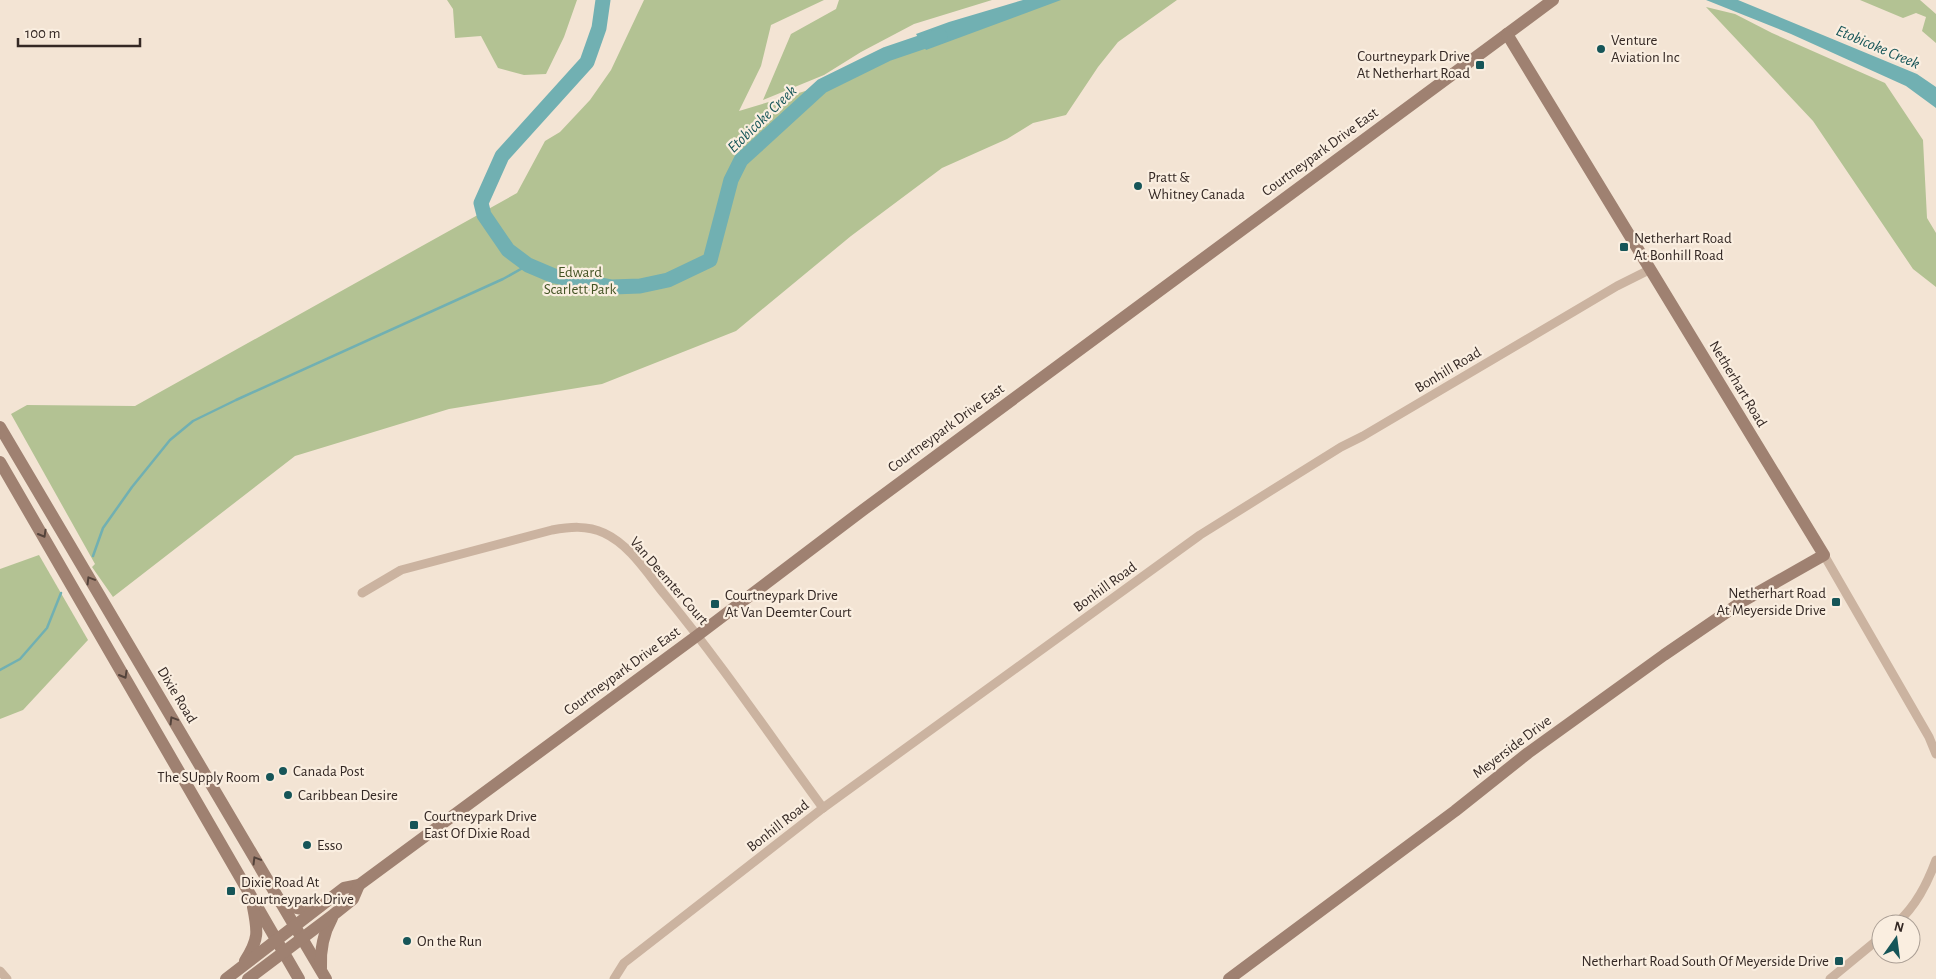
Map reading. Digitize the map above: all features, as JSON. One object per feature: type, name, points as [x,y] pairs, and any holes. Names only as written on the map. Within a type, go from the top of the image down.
[{"type":"street","name":"Courtneypark Drive East","points":[[248,979],[260,970],[280,947],[294,926],[344,888],[359,884],[698,635],[863,510],[1553,0]]},
{"type":"street","name":"Netherhart Road","points":[[1507,34],[1824,555],[1929,737],[1936,754]]},
{"type":"street","name":"Bonhill Road","points":[[614,979],[626,961],[823,808],[1200,535],[1341,447],[1363,436],[1617,286],[1649,270]]},
{"type":"street","name":"Dixie Road","points":[[0,427],[323,975]]},
{"type":"street","points":[[0,462],[86,608],[298,979]]},
{"type":"street","points":[[27,506],[42,498]]},
{"type":"street","name":"Van Deemter Court","points":[[362,593],[401,570],[552,530],[568,527],[586,528],[604,533],[632,554],[698,635],[823,808]]},
{"type":"street","name":"Meyerside Drive","points":[[1229,979],[1455,811],[1528,753],[1664,655],[1743,602],[1824,555]]},
{"type":"street","points":[[86,608],[102,599]]},
{"type":"street","points":[[1906,914],[1917,902],[1936,860]]},
{"type":"street","name":"Courtneypark Drive East","points":[[226,979],[241,968],[280,947],[302,939],[353,899],[359,884]]},
{"type":"street","points":[[241,968],[258,936],[250,893]]},
{"type":"street","points":[[280,902],[288,906],[304,909],[321,906]]},
{"type":"street","points":[[323,975],[320,950],[326,929],[333,916]]},
{"type":"street","points":[[1830,979],[1871,945]]},
{"type":"street","points":[[260,970],[277,968],[285,970],[298,979]]},
{"type":"street","points":[[0,971],[7,979]]},
{"type":"green space","points":[[447,0],[577,0],[564,37],[546,74],[524,75],[498,68],[481,36],[455,38],[453,9]]},
{"type":"green space","name":"Edward Scarlett Park","points":[[644,0],[824,0],[771,25],[761,66],[739,111],[822,86],[887,54],[1044,0],[1177,0],[1118,42],[1098,67],[1066,115],[1033,123],[1007,139],[942,168],[851,236],[736,331],[602,384],[449,409],[295,456],[113,597],[92,567],[95,564],[11,414],[27,405],[135,406],[517,193],[545,141],[560,132],[590,100],[611,70]]},
{"type":"green space","points":[[839,0],[992,0],[914,24],[861,52],[824,75],[763,100],[791,34],[836,9]]},
{"type":"green space","points":[[1860,0],[1920,0],[1936,14],[1936,43],[1922,31],[1926,17],[1916,13],[1903,18]]},
{"type":"green space","points":[[1706,7],[1735,14],[1772,33],[1885,83],[1923,140],[1927,218],[1936,233],[1936,287],[1913,269],[1813,121]]},
{"type":"green space","points":[[39,555],[88,640],[23,710],[0,719],[0,569]]},
{"type":"water","points":[[1023,0],[1061,0],[926,50],[916,34],[949,22]]},
{"type":"water","name":"Etobicoke Creek","points":[[1706,0],[1738,0],[1917,74],[1936,87],[1936,108],[1906,86],[1791,34]]},
{"type":"waterway","name":"Etobicoke Creek","points":[[603,0],[599,28],[587,62],[502,156],[481,203],[484,215],[508,250],[528,265],[554,276],[612,287],[640,286],[668,280],[710,260],[731,180],[741,160],[822,86],[887,54],[940,36]]},
{"type":"waterway","points":[[93,556],[103,528],[132,487],[170,440],[193,421],[503,279],[528,265]]},
{"type":"waterway","points":[[0,670],[20,659],[47,628],[61,593]]},
{"type":"place","name":"Venture Aviation Inc","points":[[1601,49]]},
{"type":"place","name":"Courtneypark Drive At Netherhart Road","points":[[1480,65]]},
{"type":"place","name":"Pratt & Whitney Canada","points":[[1138,186]]},
{"type":"place","name":"Netherhart Road At Bonhill Road","points":[[1624,247]]},
{"type":"place","name":"Netherhart Road At Meyerside Drive","points":[[1836,602]]},
{"type":"place","name":"Courtneypark Drive At Van Deemter Court","points":[[715,604]]},
{"type":"place","name":"Canada Post","points":[[283,771]]},
{"type":"place","name":"The SUpply Room","points":[[270,777]]},
{"type":"place","name":"Caribbean Desire","points":[[288,795]]},
{"type":"place","name":"Courtneypark Drive East Of Dixie Road","points":[[414,825]]},
{"type":"place","name":"Esso","points":[[307,845]]},
{"type":"place","name":"Dixie Road At Courtneypark Drive","points":[[231,891]]},
{"type":"place","name":"On the Run","points":[[407,941]]},
{"type":"place","name":"Netherhart Road South Of Meyerside Drive","points":[[1839,961]]}]
